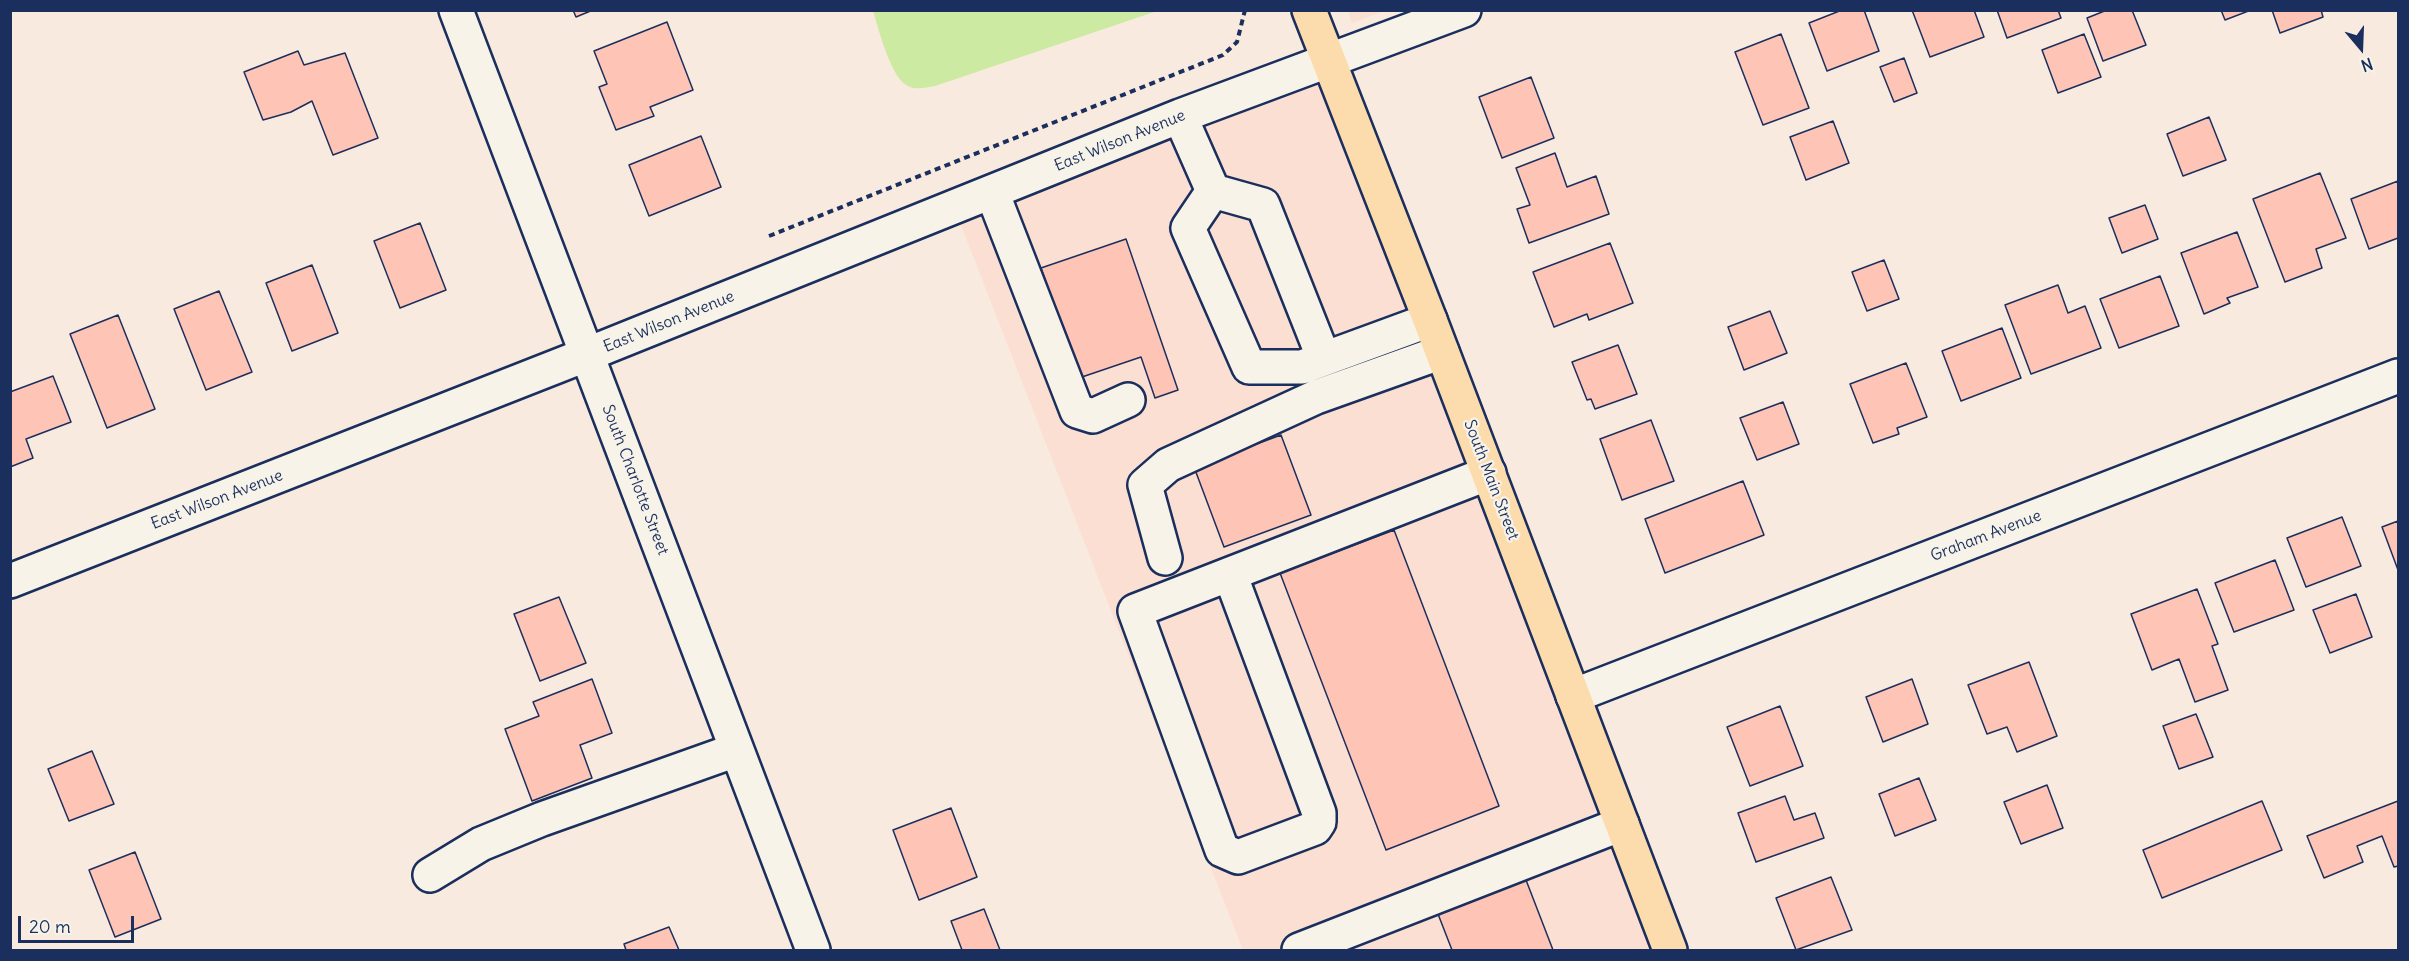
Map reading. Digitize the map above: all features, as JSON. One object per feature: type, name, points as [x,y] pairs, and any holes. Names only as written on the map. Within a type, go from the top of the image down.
[{"type":"main road","name":"South Main Street","points":[[1309,10],[1489,473],[1670,951]]},
{"type":"street","name":"South Charlotte Street","points":[[456,10],[813,951]]},
{"type":"street","name":"East Wilson Avenue","points":[[10,580],[588,354],[1180,116],[1328,63],[1464,10]]},
{"type":"street","points":[[1180,116],[1213,191]]},
{"type":"street","points":[[1213,191],[1263,205],[1324,359]]},
{"type":"street","points":[[1213,191],[1188,228],[1249,367],[1302,367],[1430,320]]},
{"type":"street","points":[[992,192],[1077,411],[1093,416],[1128,399]]},
{"type":"street","points":[[1165,558],[1145,485],[1168,465],[1316,397],[1442,352]]},
{"type":"street","name":"Graham Avenue","points":[[1573,696],[2398,376]]},
{"type":"street","points":[[1230,574],[1319,813],[1319,822],[1314,828],[1238,857],[1222,850],[1135,611],[1489,473]]},
{"type":"street","points":[[430,875],[481,844],[736,750]]},
{"type":"street","points":[[1299,951],[1622,824]]},
{"type":"path","points":[[769,236],[1222,56],[1237,42],[1245,10]]},
{"type":"shaded area","points":[[1348,11],[1384,11],[1352,23]]},
{"type":"shaded area","points":[[1325,77],[1655,950],[1243,950],[959,220]]},
{"type":"green space","points":[[873,10],[1157,11],[935,86],[919,88],[903,83],[897,75],[887,54]]},
{"type":"building","points":[[573,10],[593,10],[576,17]]},
{"type":"building","points":[[1842,10],[1864,10],[1879,51],[1827,71],[1809,23]]},
{"type":"building","points":[[1912,10],[1974,10],[1984,37],[1930,57]]},
{"type":"building","points":[[1997,10],[2058,10],[2061,18],[2007,38]]},
{"type":"building","points":[[2107,10],[2132,10],[2146,45],[2103,61],[2087,18]]},
{"type":"building","points":[[2221,10],[2251,10],[2225,20]]},
{"type":"building","points":[[2272,10],[2321,10],[2323,17],[2280,33]]},
{"type":"building","points":[[667,22],[693,90],[650,107],[654,116],[616,130],[599,87],[607,84],[594,51]]},
{"type":"building","points":[[1781,34],[1809,108],[1763,125],[1735,52]]},
{"type":"building","points":[[2084,34],[2101,77],[2058,93],[2042,50]]},
{"type":"building","points":[[298,51],[304,65],[345,53],[378,138],[333,155],[312,101],[291,112],[263,120],[244,72]]},
{"type":"building","points":[[1904,58],[1917,93],[1894,102],[1880,67]]},
{"type":"building","points":[[1531,77],[1554,138],[1502,158],[1479,97]]},
{"type":"building","points":[[2209,117],[2226,160],[2183,176],[2167,134]]},
{"type":"building","points":[[1833,121],[1849,163],[1806,180],[1790,137]]},
{"type":"building","points":[[701,136],[721,187],[649,216],[629,165]]},
{"type":"building","points":[[1555,153],[1567,187],[1596,176],[1609,214],[1529,243],[1517,209],[1530,205],[1516,168]]},
{"type":"building","points":[[2320,173],[2346,238],[2316,249],[2322,268],[2285,282],[2253,199]]},
{"type":"building","points":[[2398,181],[2398,238],[2369,249],[2351,199]]},
{"type":"building","points":[[2145,205],[2158,239],[2122,253],[2109,218]]},
{"type":"building","points":[[420,223],[446,290],[400,308],[374,241]]},
{"type":"building","points":[[2237,232],[2258,287],[2227,298],[2230,303],[2204,314],[2181,253]]},
{"type":"building","points":[[1126,239],[1178,390],[1155,398],[1141,357],[1079,378],[1041,268]]},
{"type":"building","points":[[1610,243],[1633,303],[1589,320],[1587,314],[1554,327],[1533,272]]},
{"type":"building","points":[[1884,260],[1899,299],[1867,311],[1852,272]]},
{"type":"building","points":[[312,265],[338,333],[292,351],[266,283]]},
{"type":"building","points":[[2160,276],[2179,326],[2119,348],[2100,299]]},
{"type":"building","points":[[2058,285],[2068,313],[2085,306],[2101,348],[2031,374],[2005,305]]},
{"type":"building","points":[[219,291],[252,372],[206,390],[174,309]]},
{"type":"building","points":[[1770,311],[1787,353],[1744,370],[1728,327]]},
{"type":"building","points":[[118,315],[155,409],[107,428],[70,334]]},
{"type":"building","points":[[2002,328],[2021,378],[1961,401],[1942,351]]},
{"type":"building","points":[[1618,345],[1637,394],[1595,409],[1591,399],[1587,400],[1572,362]]},
{"type":"building","points":[[1906,363],[1927,417],[1897,428],[1899,434],[1873,443],[1850,384]]},
{"type":"building","points":[[53,376],[71,422],[26,439],[33,458],[10,467],[10,392]]},
{"type":"building","points":[[1783,402],[1799,444],[1757,460],[1740,418]]},
{"type":"building","points":[[1651,420],[1674,481],[1622,500],[1600,439]]},
{"type":"building","points":[[1281,435],[1311,515],[1224,547],[1194,467]]},
{"type":"building","points":[[1743,481],[1764,535],[1665,573],[1645,519]]},
{"type":"building","points":[[2342,517],[2361,566],[2306,587],[2287,538]]},
{"type":"building","points":[[2398,521],[2398,570],[2382,527]]},
{"type":"building","points":[[1394,530],[1499,806],[1386,850],[1280,573]]},
{"type":"building","points":[[2275,560],[2294,610],[2234,632],[2215,583]]},
{"type":"building","points":[[2197,589],[2218,644],[2212,646],[2228,690],[2195,702],[2179,659],[2152,670],[2131,614]]},
{"type":"building","points":[[2356,594],[2372,637],[2330,653],[2313,610]]},
{"type":"building","points":[[559,597],[586,663],[540,681],[514,614]]},
{"type":"building","points":[[2029,662],[2057,736],[2017,752],[2007,727],[1987,734],[1968,685]]},
{"type":"building","points":[[592,679],[612,733],[580,745],[592,778],[532,801],[505,729],[539,716],[533,702]]},
{"type":"building","points":[[1912,679],[1928,724],[1883,742],[1866,697]]},
{"type":"building","points":[[1780,706],[1803,766],[1750,786],[1727,727]]},
{"type":"building","points":[[2196,714],[2213,757],[2179,769],[2163,726]]},
{"type":"building","points":[[92,751],[114,804],[69,821],[48,769]]},
{"type":"building","points":[[1919,778],[1936,820],[1895,836],[1879,794]]},
{"type":"building","points":[[2047,785],[2063,828],[2021,844],[2004,802]]},
{"type":"building","points":[[1785,796],[1794,820],[1815,813],[1824,838],[1756,862],[1738,813]]},
{"type":"building","points":[[2262,801],[2282,850],[2162,898],[2143,850]]},
{"type":"building","points":[[2398,801],[2398,866],[2394,867],[2382,836],[2357,846],[2363,862],[2324,878],[2307,836]]},
{"type":"building","points":[[951,808],[977,877],[919,900],[893,830]]},
{"type":"building","points":[[135,852],[161,919],[115,937],[89,870]]},
{"type":"building","points":[[1831,877],[1852,930],[1796,950],[1776,898]]},
{"type":"building","points":[[1526,880],[1553,950],[1452,950],[1438,914]]},
{"type":"building","points":[[984,909],[1000,950],[962,950],[951,921]]},
{"type":"building","points":[[669,927],[679,950],[626,950],[624,944]]}]
